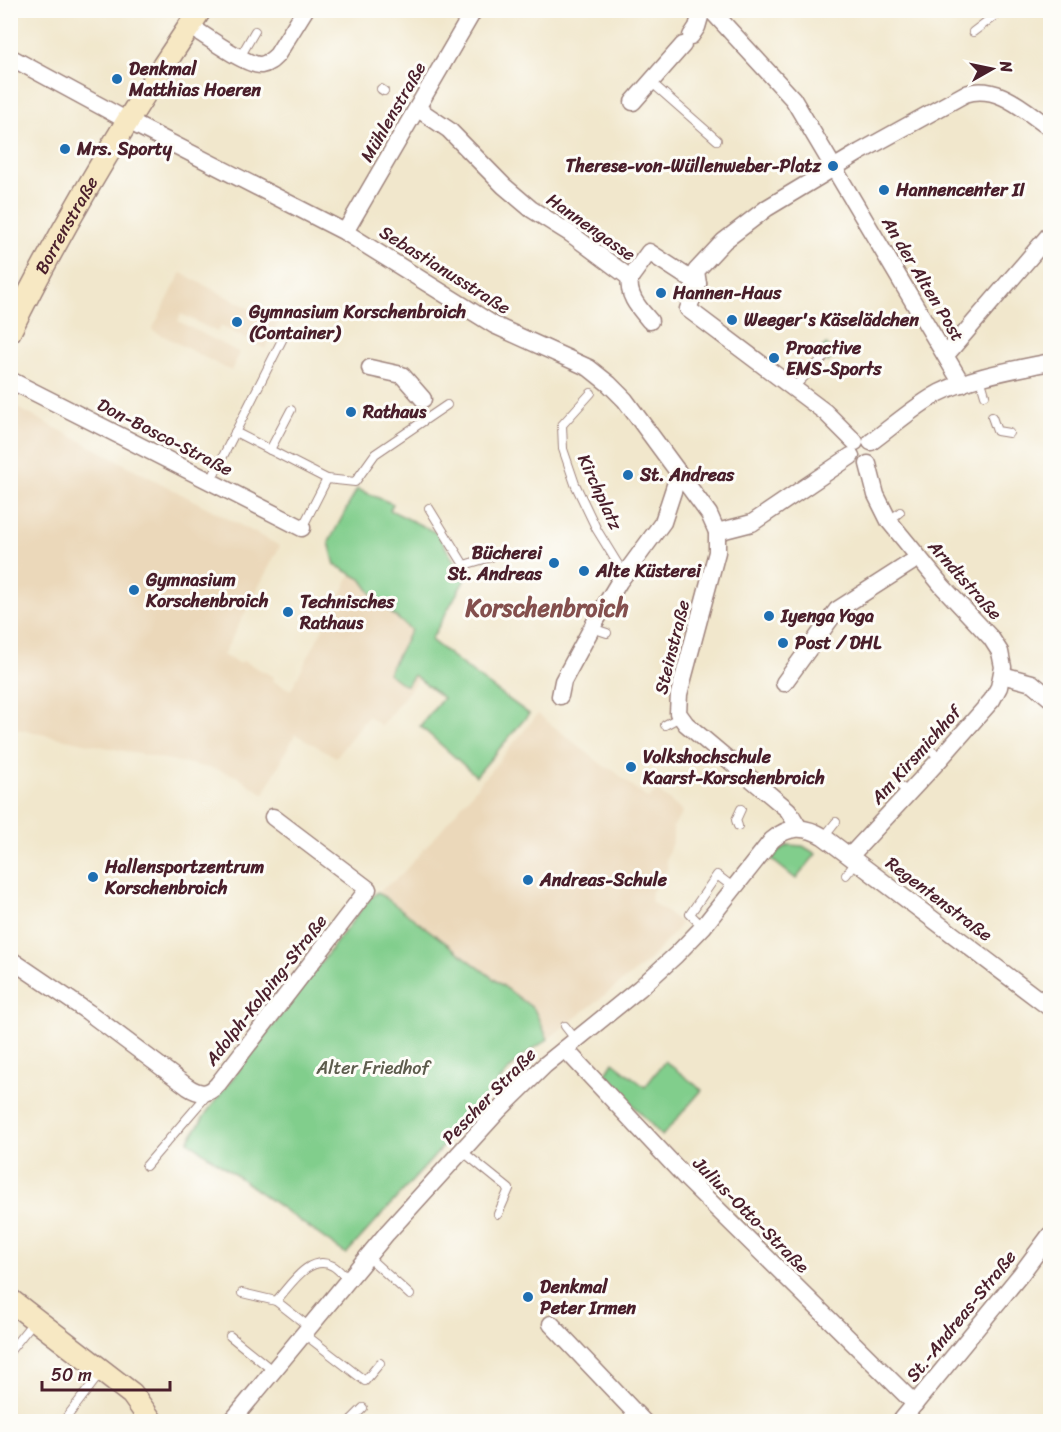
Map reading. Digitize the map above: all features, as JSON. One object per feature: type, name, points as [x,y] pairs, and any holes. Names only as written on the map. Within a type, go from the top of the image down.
[{"type":"main road","name":"Borrenstraße","points":[[10,332],[54,247],[128,121],[195,18]]},
{"type":"main road","points":[[10,1300],[137,1399],[152,1422]]},
{"type":"street","points":[[195,18],[240,57],[258,65],[271,61],[282,48],[305,10]]},
{"type":"street","name":"Mühlenstraße","points":[[345,232],[474,10]]},
{"type":"street","points":[[633,102],[697,27],[713,12],[788,93],[834,168]]},
{"type":"street","name":"Sebastianusstraße","points":[[10,57],[128,121],[345,232],[481,318],[605,374],[712,518],[717,532]]},
{"type":"street","points":[[859,447],[837,422],[785,380],[688,309],[698,285],[696,271],[724,241],[759,214],[952,99],[972,91],[991,91],[1002,95],[1050,128]]},
{"type":"street","name":"Hannengasse","points":[[418,109],[449,130],[504,186],[531,209],[571,234],[630,278],[649,252],[698,285]]},
{"type":"street","name":"An der Alten Post","points":[[834,168],[962,384]]},
{"type":"street","points":[[946,355],[1050,234]]},
{"type":"street","points":[[630,278],[628,286],[634,303],[650,321]]},
{"type":"street","points":[[717,532],[752,523],[929,399],[980,378],[1050,362]]},
{"type":"street","points":[[369,368],[402,375],[423,399]]},
{"type":"street","name":"Don-Bosco-Straße","points":[[10,380],[302,528]]},
{"type":"street","name":"Arndtstraße","points":[[859,447],[859,464],[868,464],[876,495],[894,517],[918,558],[994,642],[1001,656],[1002,675]]},
{"type":"street","points":[[560,696],[563,681],[600,631],[624,574],[663,522],[679,473]]},
{"type":"street","name":"Steinstraße","points":[[717,532],[718,547],[715,563],[672,721],[756,790],[788,810],[799,828]]},
{"type":"street","points":[[784,683],[837,610],[918,558]]},
{"type":"street","points":[[1002,675],[1032,683],[1050,698]]},
{"type":"street","name":"Am Kirsmichhof","points":[[854,859],[904,789],[935,754],[992,700],[1002,675]]},
{"type":"street","name":"Adolph-Kolping-Straße","points":[[10,959],[91,1008],[191,1089],[200,1093],[211,1091],[368,890],[273,817]]},
{"type":"street","name":"Regentenstraße","points":[[799,828],[812,830],[825,837],[1050,1008]]},
{"type":"street","name":"Pescher Straße","points":[[231,1422],[367,1256],[528,1080],[658,972],[703,927],[772,840],[783,832],[799,828]]},
{"type":"street","name":"Julius-Otto-Straße","points":[[570,1045],[687,1179],[915,1404]]},
{"type":"street","name":"St.-Andreas-Straße","points":[[900,1422],[1050,1235]]},
{"type":"street","points":[[551,1324],[644,1422]]},
{"type":"lane","points":[[973,32],[1002,10]]},
{"type":"lane","points":[[240,57],[255,31]]},
{"type":"lane","points":[[651,82],[717,140]]},
{"type":"lane","points":[[210,482],[285,334],[298,334]]},
{"type":"lane","points":[[785,380],[823,358]]},
{"type":"lane","points":[[980,378],[985,395]]},
{"type":"lane","name":"Kirchplatz","points":[[591,393],[561,425],[563,449],[575,484],[597,530],[624,574]]},
{"type":"lane","points":[[235,432],[327,479],[355,482],[375,454],[447,405]]},
{"type":"lane","points":[[270,450],[291,410]]},
{"type":"lane","points":[[992,417],[997,431],[1009,433]]},
{"type":"lane","points":[[302,528],[327,479]]},
{"type":"lane","points":[[429,508],[464,565],[491,558]]},
{"type":"lane","points":[[738,826],[736,820],[741,809]]},
{"type":"lane","points":[[825,837],[836,822]]},
{"type":"lane","points":[[846,875],[854,859]]},
{"type":"lane","points":[[565,1026],[570,1045]]},
{"type":"lane","points":[[146,1166],[211,1091]]},
{"type":"lane","points":[[462,1151],[509,1189],[498,1214]]},
{"type":"lane","points":[[367,1256],[410,1295]]},
{"type":"lane","points":[[276,1301],[306,1268],[320,1263],[334,1266],[348,1279]]},
{"type":"lane","points":[[242,1293],[276,1301],[305,1330],[365,1381],[380,1363]]},
{"type":"lane","points":[[10,1352],[36,1319]]},
{"type":"lane","points":[[230,1336],[272,1370]]},
{"type":"lane","points":[[63,1422],[102,1370]]},
{"type":"lane","points":[[349,1422],[363,1408]]},
{"type":"shaded area","name":"Gymnasium Korschenbroich (Container)","points":[[181,273],[278,323],[265,349],[221,326],[217,332],[181,314],[178,321],[240,353],[231,371],[152,330]]},
{"type":"shaded area","name":"Gymnasium Korschenbroich","points":[[14,406],[280,546],[223,655],[240,664],[243,661],[274,677],[273,681],[291,690],[351,574],[361,579],[376,600],[411,630],[407,685],[414,675],[419,678],[381,726],[368,716],[336,757],[295,734],[264,794],[236,776],[219,770],[16,729],[11,726],[10,408]]},
{"type":"shaded area","name":"Andreas-Schule","points":[[538,714],[648,799],[657,790],[683,812],[673,827],[673,839],[666,859],[668,868],[651,893],[652,902],[682,923],[649,961],[548,1039],[534,1009],[378,892],[400,876]]},
{"type":"green space","points":[[826,344],[837,354],[828,362],[818,352]]},
{"type":"green space","points":[[357,489],[393,504],[390,510],[437,533],[465,579],[431,640],[529,714],[476,776],[420,726],[443,698],[414,675],[407,685],[404,685],[388,673],[411,630],[376,600],[361,579],[335,565],[329,542]]},
{"type":"green space","points":[[788,845],[803,846],[816,854],[796,879],[771,859]]},
{"type":"green space","name":"Alter Friedhof","points":[[378,892],[534,1009],[548,1039],[523,1056],[509,1070],[346,1254],[188,1141],[207,1112],[370,898]]},
{"type":"green space","points":[[665,1061],[702,1090],[662,1136],[605,1075],[613,1062],[645,1087]]},
{"type":"place","name":"Denkmal Matthias Hoeren","points":[[117,79]]},
{"type":"place","name":"Mrs. Sporty","points":[[65,149]]},
{"type":"place","name":"Therese-von-Wüllenweber-Platz","points":[[833,166]]},
{"type":"place","name":"Hannencenter II","points":[[884,190]]},
{"type":"place","name":"Hannen-Haus","points":[[661,293]]},
{"type":"place","name":"Weeger's Käselädchen","points":[[732,320]]},
{"type":"place","name":"Gymnasium Korschenbroich (Container)","points":[[237,322]]},
{"type":"place","name":"Proactive EMS-Sports","points":[[774,358]]},
{"type":"place","name":"Rathaus","points":[[351,412]]},
{"type":"place","name":"St. Andreas","points":[[628,475]]},
{"type":"place","name":"Bücherei St. Andreas","points":[[554,563]]},
{"type":"place","name":"Alte Küsterei","points":[[584,571]]},
{"type":"place","name":"Gymnasium Korschenbroich","points":[[134,590]]},
{"type":"place","name":"Technisches Rathaus","points":[[288,612]]},
{"type":"place","name":"Iyenga Yoga","points":[[769,616]]},
{"type":"place","name":"Post / DHL","points":[[783,643]]},
{"type":"place","name":"Volkshochschule Kaarst-Korschenbroich","points":[[631,767]]},
{"type":"place","name":"Hallensportzentrum Korschenbroich","points":[[93,877]]},
{"type":"place","name":"Andreas-Schule","points":[[528,880]]},
{"type":"place","name":"Denkmal Peter Irmen","points":[[528,1297]]},
{"type":"district","name":"Korschenbroich","points":[[547,608]]}]
